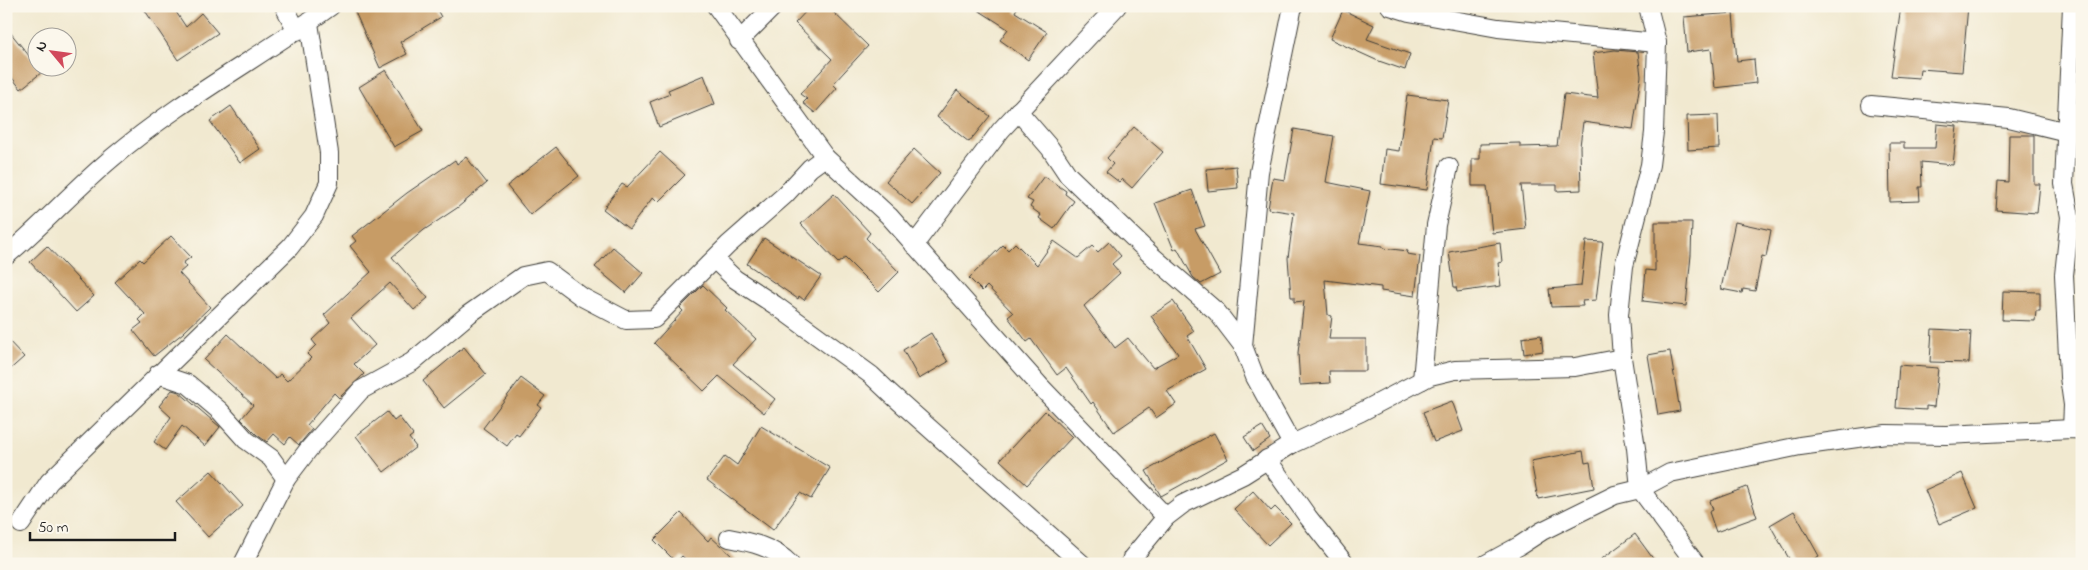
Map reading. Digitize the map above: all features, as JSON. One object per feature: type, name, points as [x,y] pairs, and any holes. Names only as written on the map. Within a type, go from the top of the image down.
[{"type":"street","points":[[21,524],[49,482],[290,247],[314,216],[329,183],[330,153],[303,27],[284,6]]},
{"type":"street","points":[[6,256],[112,157],[198,93],[303,27],[331,6]]},
{"type":"street","points":[[716,6],[739,41],[826,157],[889,216],[1040,386],[1166,517]]},
{"type":"street","points":[[739,41],[774,6]]},
{"type":"street","points":[[914,245],[1001,130],[1117,6]]},
{"type":"street","points":[[1243,346],[1249,264],[1259,172],[1293,6]]},
{"type":"street","points":[[1390,6],[1409,12],[1498,28],[1657,43]]},
{"type":"street","points":[[1648,6],[1657,43],[1655,116],[1650,165],[1624,266],[1620,305],[1622,358],[1636,448],[1640,489],[1696,564]]},
{"type":"street","points":[[1486,564],[1519,546],[1542,530],[1615,495],[1640,489],[1670,473],[1800,446],[1886,434],[1946,435],[2077,430],[2069,377],[2064,276],[2076,217],[2064,184],[2072,6]]},
{"type":"street","points":[[1871,105],[2009,118],[2067,132]]},
{"type":"street","points":[[1018,111],[1050,148],[1068,175],[1151,255],[1217,312],[1243,346],[1255,377],[1292,444]]},
{"type":"street","points":[[243,564],[286,479],[308,450],[361,390],[412,362],[470,314],[523,276],[547,271],[582,297],[626,320],[654,319],[728,245],[786,195],[810,168],[826,157]]},
{"type":"street","points":[[1422,380],[1436,226],[1448,167]]},
{"type":"street","points":[[715,260],[735,280],[775,305],[871,375],[1082,564]]},
{"type":"street","points":[[1130,564],[1132,558],[1166,517],[1183,504],[1243,475],[1292,444],[1430,376],[1455,370],[1575,367],[1622,358]]},
{"type":"street","points":[[158,374],[188,384],[220,411],[246,440],[271,458],[286,479]]},
{"type":"street","points":[[1267,459],[1308,517],[1345,564]]},
{"type":"street","points":[[729,538],[751,542],[783,556],[790,564]]},
{"type":"building","points":[[142,6],[172,6],[186,27],[201,13],[218,33],[178,60]]},
{"type":"building","points":[[368,6],[435,6],[441,17],[400,42],[407,54],[380,68],[355,12]]},
{"type":"building","points":[[811,6],[827,6],[868,46],[833,84],[837,88],[815,113],[803,103],[807,99],[800,94],[832,59],[795,23]]},
{"type":"building","points":[[972,6],[1018,6],[1015,12],[1047,32],[1028,60],[1000,40],[1008,29]]},
{"type":"building","points":[[1901,6],[1968,6],[1962,72],[1920,69],[1919,78],[1891,76]]},
{"type":"building","points":[[1343,10],[1374,25],[1367,39],[1410,54],[1405,70],[1376,60],[1330,39]]},
{"type":"building","points":[[1733,13],[1737,61],[1754,59],[1756,83],[1715,88],[1711,49],[1687,52],[1684,17]]},
{"type":"building","points":[[6,27],[28,54],[28,78],[35,78],[21,89],[6,70]]},
{"type":"building","points":[[1615,50],[1638,52],[1641,76],[1633,129],[1583,122],[1580,146],[1581,190],[1557,191],[1557,185],[1521,185],[1526,229],[1492,233],[1487,186],[1472,186],[1472,159],[1480,159],[1480,144],[1520,143],[1520,147],[1557,146],[1564,94],[1598,98],[1593,53]]},
{"type":"building","points":[[386,70],[423,131],[394,147],[359,87]]},
{"type":"building","points":[[704,75],[715,104],[659,127],[650,102],[670,94],[668,90]]},
{"type":"building","points":[[957,90],[990,116],[969,142],[937,117]]},
{"type":"building","points":[[1407,95],[1448,100],[1442,138],[1434,137],[1427,190],[1381,184],[1385,149],[1399,151]]},
{"type":"building","points":[[231,106],[260,149],[240,163],[210,121]]},
{"type":"building","points":[[1718,115],[1719,148],[1688,150],[1687,116]]},
{"type":"building","points":[[1937,124],[1957,126],[1953,165],[1921,162],[1922,187],[1919,187],[1920,201],[1890,202],[1889,143],[1904,143],[1904,148],[1935,148]]},
{"type":"building","points":[[1134,127],[1163,152],[1132,188],[1122,179],[1119,182],[1106,172],[1113,164],[1107,158]]},
{"type":"building","points":[[1294,129],[1334,136],[1326,182],[1370,191],[1359,243],[1408,251],[1407,254],[1420,256],[1415,296],[1381,291],[1381,287],[1325,280],[1328,315],[1332,316],[1329,339],[1366,339],[1366,371],[1329,371],[1330,383],[1300,385],[1298,353],[1304,301],[1294,302],[1294,297],[1291,297],[1288,258],[1294,213],[1268,209],[1273,178],[1285,180]]},
{"type":"building","points":[[2009,135],[2034,135],[2034,184],[2040,184],[2037,213],[1996,210],[1998,181],[2008,182]]},
{"type":"building","points":[[556,147],[579,176],[530,215],[507,186]]},
{"type":"building","points":[[914,149],[940,173],[912,204],[886,181]]},
{"type":"building","points":[[660,152],[685,175],[658,202],[653,197],[629,229],[603,209],[622,184],[627,187]]},
{"type":"building","points":[[466,157],[487,183],[457,208],[424,230],[392,257],[428,298],[414,310],[390,283],[351,318],[375,345],[354,364],[364,374],[339,398],[334,393],[307,425],[312,429],[299,445],[290,437],[285,444],[274,434],[267,442],[257,435],[241,419],[253,405],[204,360],[228,334],[276,379],[280,374],[287,381],[311,358],[307,354],[316,345],[312,340],[330,323],[324,315],[371,272],[350,246],[356,241],[352,236],[407,193],[455,160],[457,164]]},
{"type":"building","points":[[1236,166],[1238,188],[1208,191],[1206,169]]},
{"type":"building","points":[[1044,176],[1066,191],[1065,194],[1074,201],[1054,229],[1039,218],[1041,215],[1030,207],[1033,202],[1027,199]]},
{"type":"building","points":[[1192,190],[1205,226],[1195,229],[1220,274],[1201,284],[1193,277],[1177,248],[1174,250],[1155,203]]},
{"type":"building","points":[[834,194],[870,233],[866,238],[899,272],[879,292],[845,258],[838,263],[801,224]]},
{"type":"building","points":[[1655,222],[1692,222],[1686,306],[1643,301],[1646,270],[1655,271]]},
{"type":"building","points":[[1735,222],[1771,230],[1766,257],[1762,256],[1755,291],[1743,289],[1742,293],[1721,289]]},
{"type":"building","points":[[171,236],[191,257],[183,263],[186,267],[179,273],[210,307],[183,333],[154,356],[133,330],[142,323],[139,320],[145,314],[115,282],[140,259],[143,262]]},
{"type":"building","points":[[764,238],[821,276],[804,300],[799,296],[798,299],[747,264]]},
{"type":"building","points":[[1054,241],[1078,258],[1092,246],[1098,252],[1109,242],[1121,256],[1112,264],[1120,273],[1084,306],[1115,348],[1128,338],[1153,368],[1178,354],[1151,316],[1173,301],[1194,331],[1187,336],[1206,369],[1167,391],[1176,404],[1156,418],[1149,408],[1114,432],[1093,402],[1091,404],[1066,368],[1057,375],[1031,339],[1027,342],[1008,317],[1013,313],[987,286],[982,291],[969,278],[1003,245],[1008,250],[1015,243],[1037,265]]},
{"type":"building","points":[[1586,241],[1603,242],[1596,300],[1582,301],[1583,306],[1551,307],[1549,289],[1581,286]]},
{"type":"building","points":[[1500,243],[1502,262],[1498,263],[1501,286],[1457,292],[1456,287],[1454,287],[1449,252]]},
{"type":"building","points":[[47,246],[94,296],[76,312],[30,262]]},
{"type":"building","points":[[613,247],[643,273],[626,293],[595,267]]},
{"type":"building","points":[[703,285],[727,308],[725,310],[756,339],[733,364],[775,399],[764,413],[719,376],[704,391],[654,343],[683,311],[680,308]]},
{"type":"building","points":[[2003,291],[2040,292],[2040,311],[2036,311],[2035,321],[2002,320]]},
{"type":"building","points":[[1932,329],[1971,331],[1969,363],[1930,362]]},
{"type":"building","points":[[931,333],[948,362],[919,379],[903,350]]},
{"type":"building","points":[[1541,335],[1543,351],[1524,354],[1522,338]]},
{"type":"building","points":[[6,338],[24,357],[6,373]]},
{"type":"building","points":[[464,347],[486,374],[444,408],[423,381]]},
{"type":"building","points":[[1670,351],[1680,411],[1658,415],[1648,355]]},
{"type":"building","points":[[1899,365],[1938,368],[1934,407],[1926,406],[1926,410],[1896,408]]},
{"type":"building","points":[[521,378],[545,396],[538,405],[541,407],[519,436],[516,434],[507,446],[483,428]]},
{"type":"building","points":[[172,390],[179,392],[220,427],[205,446],[182,426],[165,450],[154,442],[171,417],[159,406]]},
{"type":"building","points":[[1452,401],[1463,431],[1434,442],[1423,412]]},
{"type":"building","points":[[1045,411],[1072,437],[1027,485],[1000,460]]},
{"type":"building","points":[[387,412],[394,421],[399,417],[413,435],[409,438],[416,447],[384,472],[356,436]]},
{"type":"building","points":[[761,426],[830,468],[811,499],[800,493],[773,530],[707,480],[725,456],[737,465]]},
{"type":"building","points":[[1262,426],[1270,439],[1253,451],[1244,437]]},
{"type":"building","points":[[1214,433],[1228,459],[1161,496],[1146,471]]},
{"type":"building","points":[[1583,451],[1585,463],[1590,462],[1594,488],[1538,499],[1531,461]]},
{"type":"building","points":[[211,471],[243,506],[208,537],[176,502]]},
{"type":"building","points":[[1962,473],[1977,508],[1939,524],[1925,490]]},
{"type":"building","points":[[1747,487],[1757,517],[1716,532],[1709,512],[1713,510],[1710,501]]},
{"type":"building","points":[[1253,491],[1271,511],[1275,507],[1291,523],[1268,545],[1234,509]]},
{"type":"building","points":[[1794,511],[1819,556],[1805,564],[1792,564],[1770,525]]},
{"type":"building","points":[[681,513],[708,541],[711,537],[741,564],[691,564],[682,556],[676,562],[654,540]]},
{"type":"building","points":[[1635,534],[1657,564],[1595,564]]}]
